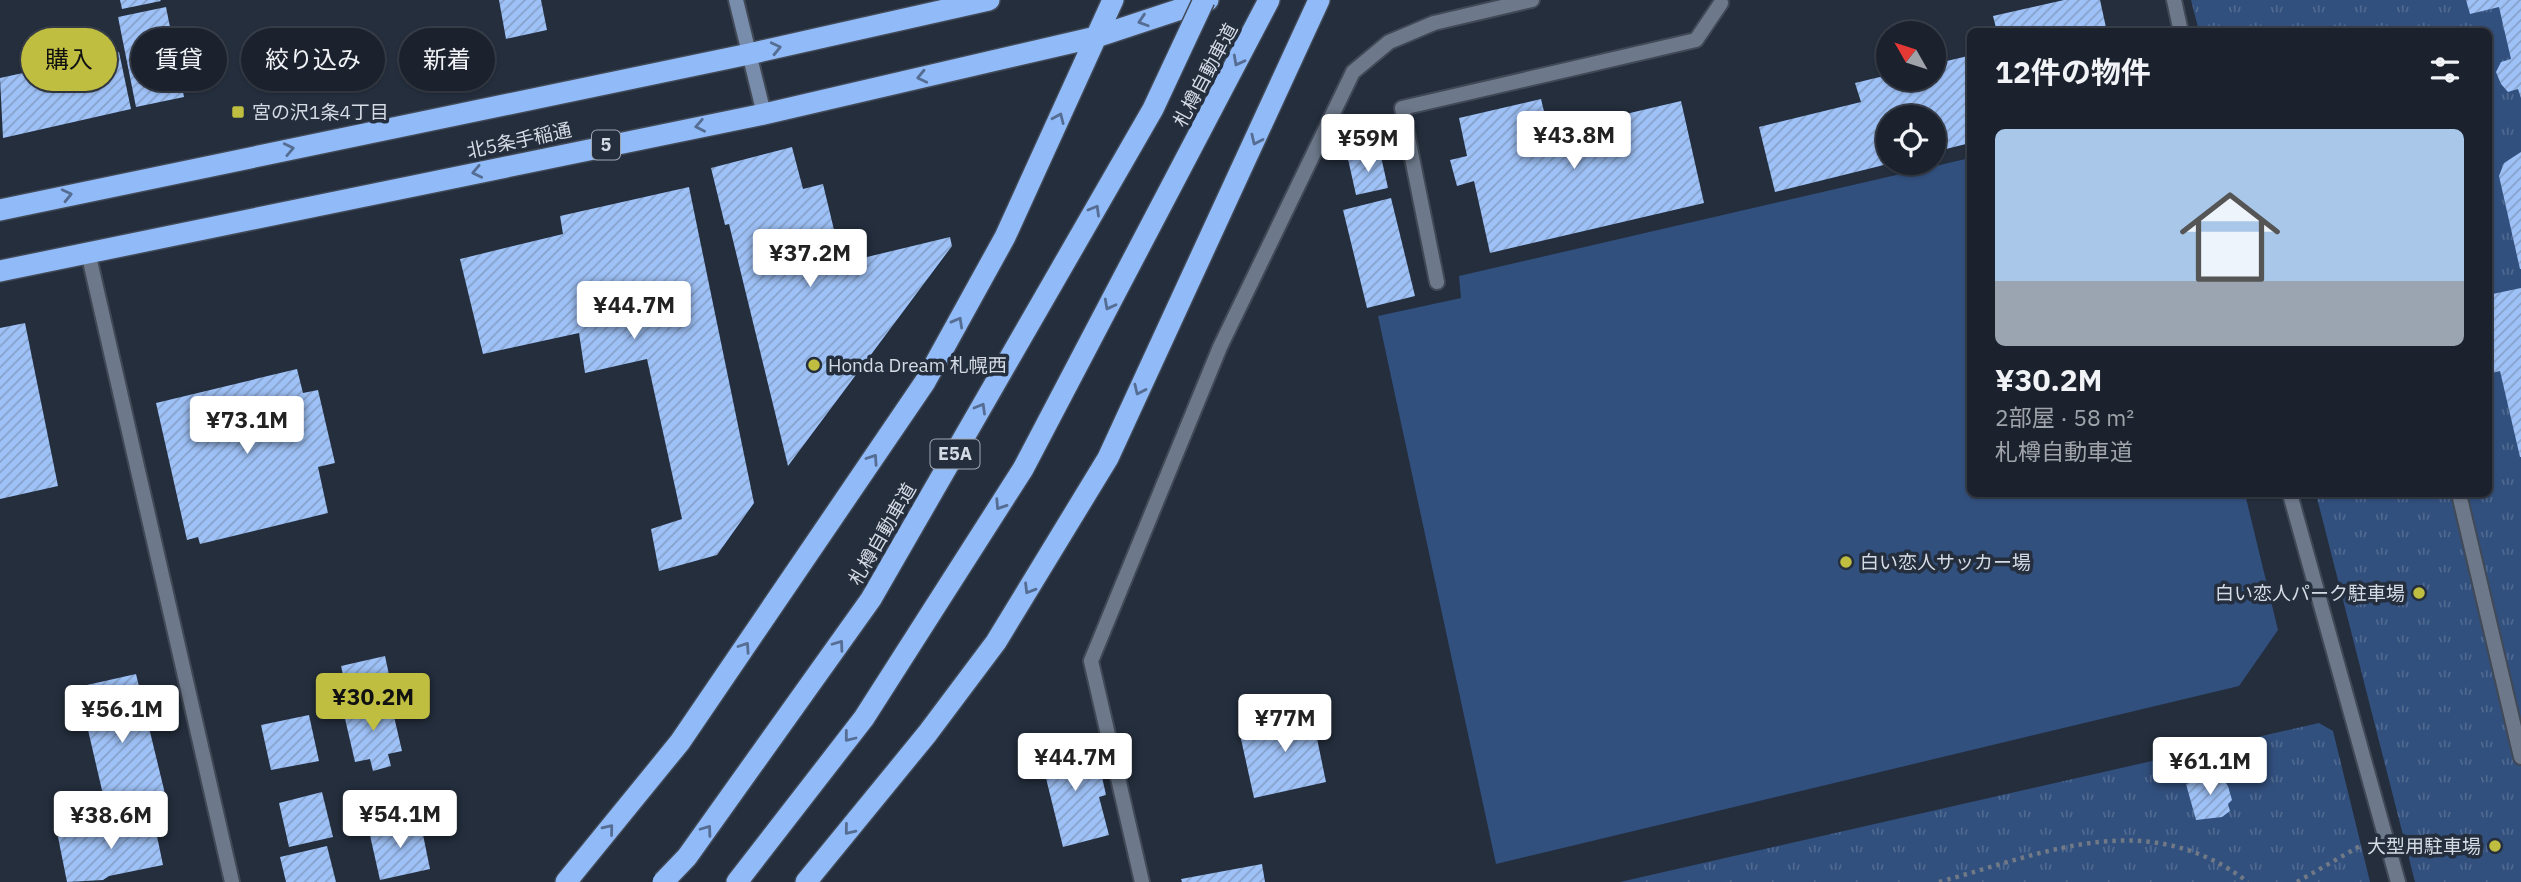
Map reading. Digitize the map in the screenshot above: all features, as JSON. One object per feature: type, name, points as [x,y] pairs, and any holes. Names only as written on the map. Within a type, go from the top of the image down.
[{"type":"highway","name":"北5条手稲通","points":[[0,210],[749,54],[989,0]]},
{"type":"highway","points":[[566,882],[680,742],[925,382],[1005,237],[1113,0]]},
{"type":"highway","name":"北5条手稲通","points":[[0,271],[764,114],[1096,37],[1206,0]]},
{"type":"highway","name":"札樽自動車道","points":[[663,882],[687,857],[872,599],[1153,109],[1206,0]]},
{"type":"highway","name":"札樽自動車道","points":[[737,882],[864,718],[1023,469],[1269,0]]},
{"type":"highway","points":[[806,882],[928,734],[996,642],[1108,458],[1319,0]]},
{"type":"street","points":[[736,0],[764,114]]},
{"type":"street","points":[[1142,882],[1091,662],[1220,347],[1353,72],[1389,42],[1434,23],[1532,0]]},
{"type":"street","points":[[2174,0],[2180,28]]},
{"type":"street","points":[[1437,282],[1402,108],[1696,40],[1725,1]]},
{"type":"street","points":[[88,252],[232,882]]},
{"type":"street","points":[[2291,497],[2398,882]]},
{"type":"street","points":[[2460,497],[2521,757]]},
{"type":"path","points":[[1939,882],[2069,847],[2116,838],[2173,844],[2226,865],[2248,882]]},
{"type":"path","points":[[2297,882],[2369,841]]},
{"type":"green space","points":[[2191,0],[2521,0],[2521,882],[2415,882],[2317,497],[2492,497],[2492,28],[2198,28]]},
{"type":"green space","name":"白い恋人サッカー場","points":[[1967,159],[1967,497],[2246,497],[2278,630],[2239,686],[1496,864],[1378,316],[1461,298],[1459,276],[1896,175],[1946,175],[1946,164]]},
{"type":"green space","points":[[2319,723],[2333,731],[2370,882],[1620,882]]},
{"type":"building","points":[[120,0],[160,0],[161,1],[122,9]]},
{"type":"building","points":[[499,0],[541,0],[547,30],[506,39]]},
{"type":"building","points":[[2064,0],[2100,0],[2106,28],[1996,28],[1993,16]]},
{"type":"building","points":[[2466,0],[2521,0],[2521,98],[2518,89],[2508,92],[2496,72],[2501,62],[2511,59],[2499,7],[2470,14]]},
{"type":"building","points":[[166,7],[170,28],[131,28],[131,82],[118,17]]},
{"type":"building","points":[[117,52],[131,109],[3,138],[0,78],[21,73],[21,91],[117,91]]},
{"type":"building","points":[[1967,56],[1967,144],[1946,149],[1946,105],[1876,105],[1876,167],[1775,192],[1759,127],[1861,102],[1855,83],[1876,78],[1876,91],[1946,91],[1946,61]]},
{"type":"building","points":[[133,91],[183,91],[184,97],[136,107]]},
{"type":"building","points":[[1541,99],[1549,132],[1681,101],[1704,203],[1490,253],[1474,181],[1457,186],[1450,160],[1467,156],[1459,118]]},
{"type":"building","name":"Honda Dream 札幌西","points":[[792,147],[803,189],[823,184],[842,263],[950,237],[952,246],[788,466],[729,224],[725,225],[711,168]]},
{"type":"building","points":[[1380,152],[1388,188],[1356,195],[1348,159]]},
{"type":"building","points":[[2521,152],[2520,269],[2499,176],[2504,163]]},
{"type":"building","points":[[689,187],[754,503],[717,555],[659,571],[651,529],[682,519],[647,359],[585,373],[579,333],[483,354],[460,259],[563,234],[560,216]]},
{"type":"building","points":[[1391,198],[1415,296],[1367,308],[1343,210]]},
{"type":"building","points":[[2521,288],[2521,457],[2500,371],[2492,373],[2492,294]]},
{"type":"building","points":[[25,323],[58,486],[0,499],[0,328]]},
{"type":"building","points":[[297,369],[303,393],[318,390],[335,463],[318,467],[328,513],[200,544],[198,537],[187,540],[156,403]]},
{"type":"building","points":[[385,656],[393,693],[349,702],[341,666]]},
{"type":"building","points":[[136,674],[167,802],[108,816],[78,687]]},
{"type":"building","points":[[390,699],[402,751],[388,754],[391,766],[373,771],[370,759],[355,762],[343,710]]},
{"type":"building","points":[[1309,700],[1326,782],[1254,798],[1241,739],[1270,732],[1269,725],[1284,722],[1281,707]]},
{"type":"building","points":[[309,715],[319,761],[271,770],[261,725]]},
{"type":"building","points":[[1085,739],[1095,779],[1102,777],[1106,795],[1099,797],[1109,835],[1063,847],[1039,750]]},
{"type":"building","points":[[2211,775],[2220,775],[2228,786],[2232,800],[2228,804],[2230,811],[2222,817],[2196,820],[2186,784]]},
{"type":"building","points":[[322,792],[333,837],[289,847],[279,803]]},
{"type":"building","points":[[153,817],[163,865],[109,876],[103,880],[67,882],[58,837]]},
{"type":"building","points":[[420,820],[430,869],[380,880],[369,831]]},
{"type":"building","points":[[327,846],[336,882],[286,882],[280,857]]},
{"type":"building","points":[[1262,864],[1265,882],[1182,882],[1181,879]]},
{"type":"place","name":"宮の沢1条4丁目","points":[[238,112]]},
{"type":"place","name":"Honda Dream 札幌西","points":[[814,365]]},
{"type":"place","name":"白い恋人サッカー場","points":[[1846,562]]},
{"type":"place","name":"白い恋人パーク駐車場","points":[[2419,593]]},
{"type":"place","name":"大型用駐車場","points":[[2495,846]]}]
